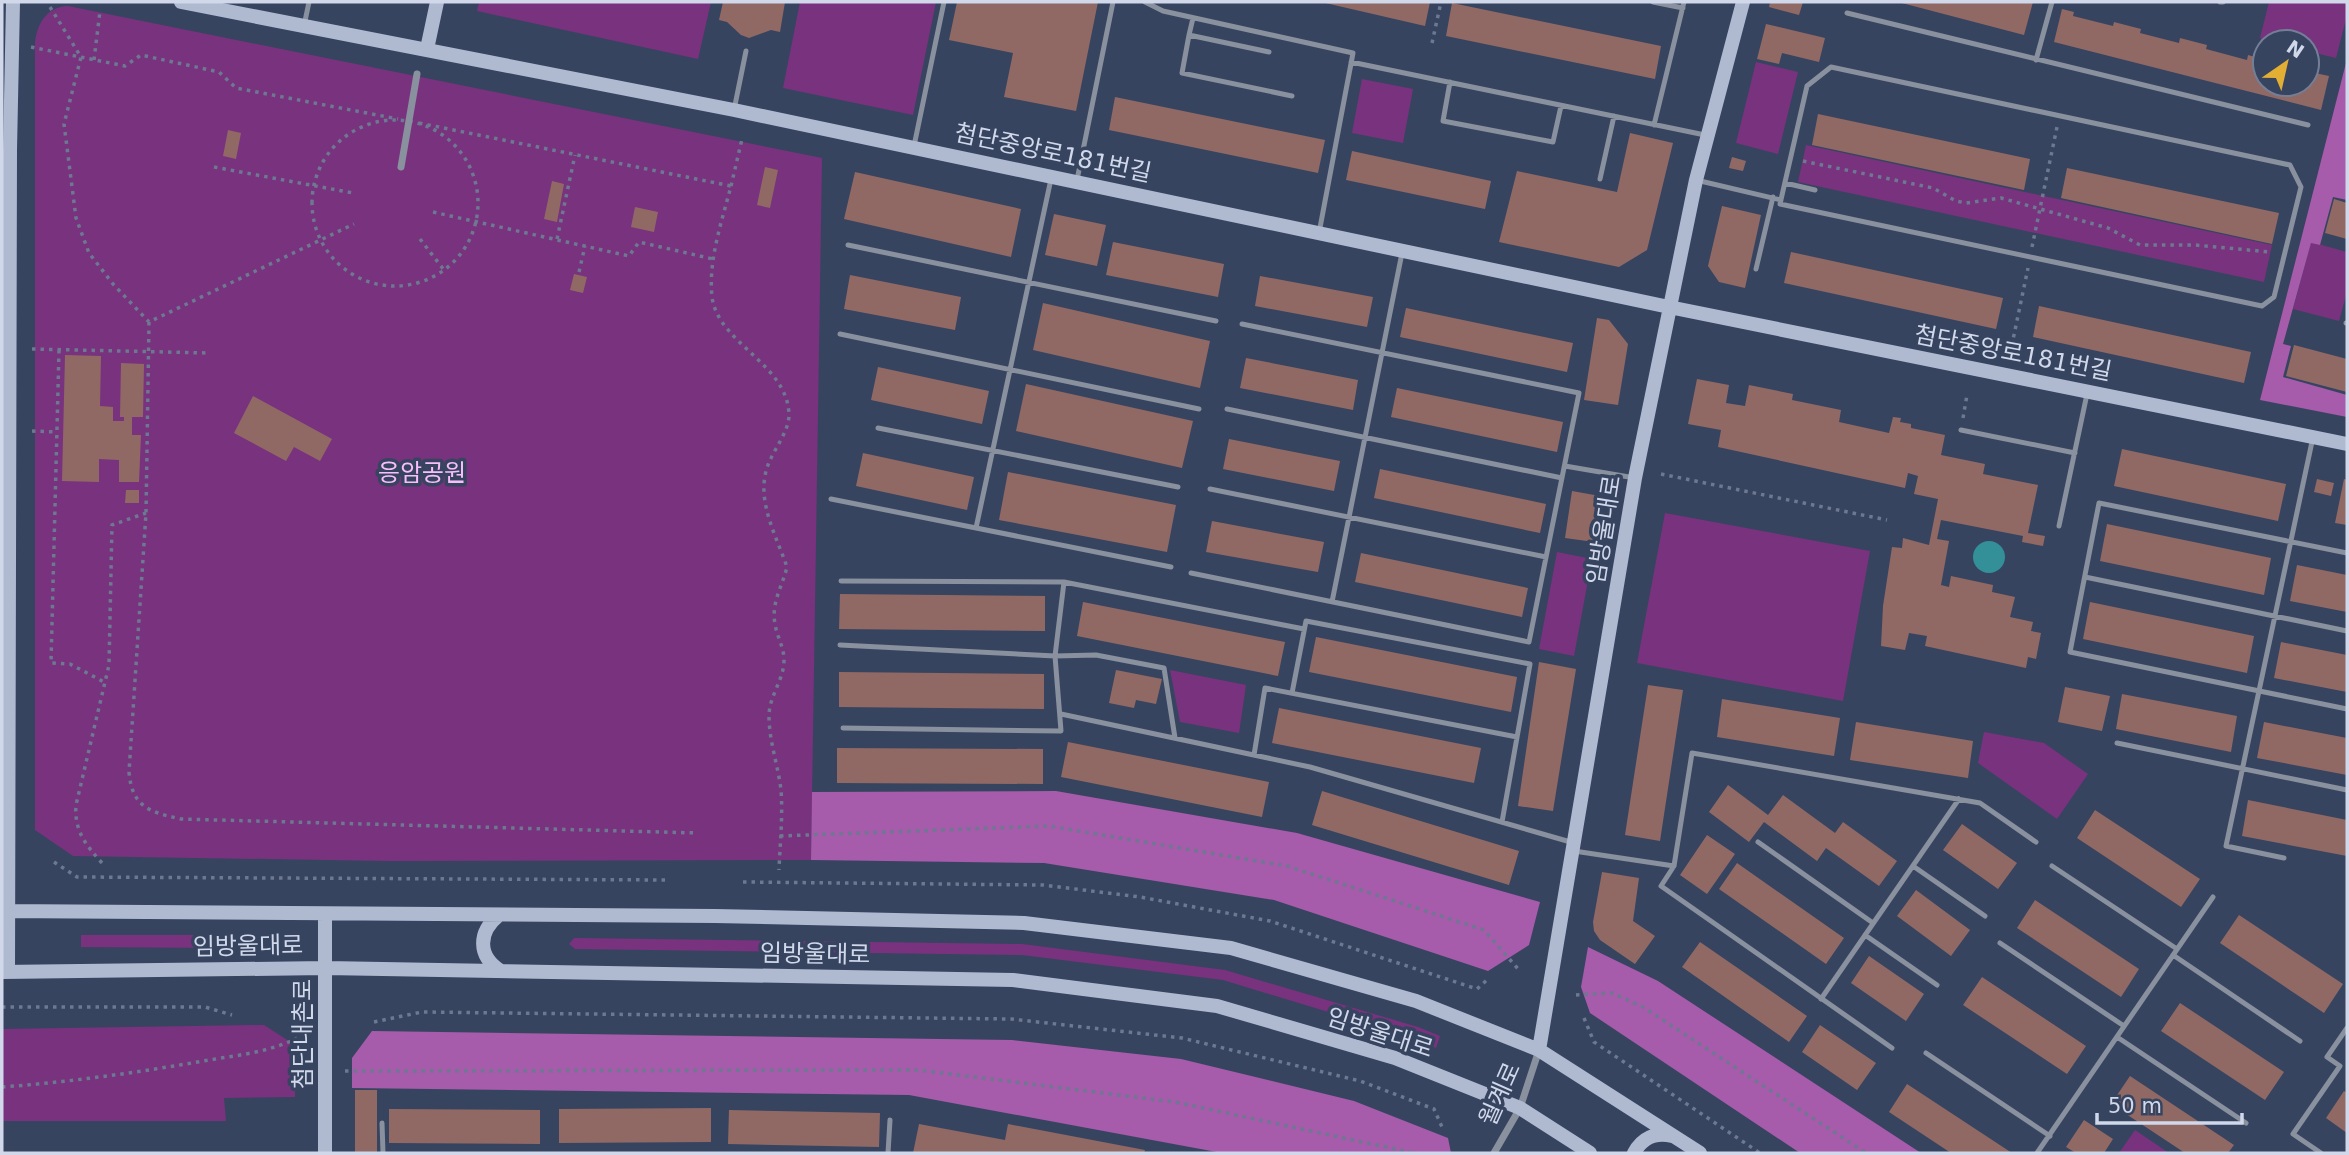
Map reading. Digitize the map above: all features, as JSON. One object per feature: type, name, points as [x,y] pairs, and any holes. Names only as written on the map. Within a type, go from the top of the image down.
[{"type":"street","name":"임방울대로","points":[[13,2],[6,150],[5,972],[326,968],[1013,980],[1217,1006],[1395,1058],[1520,1108],[1590,1153]]},
{"type":"street","name":"첨단중앙로181번길","points":[[181,2],[734,110],[1669,307],[2347,444]]},
{"type":"street","points":[[427,49],[437,2]]},
{"type":"street","points":[[1669,307],[1696,180],[1743,2]]},
{"type":"street","points":[[401,167],[417,74]]},
{"type":"street","name":"임방울대로","points":[[1539,1050],[1635,478],[1669,307]]},
{"type":"street","name":"임방울대로","points":[[4,911],[715,916],[1024,923],[1231,948],[1416,1001],[1539,1050],[1700,1153]]},
{"type":"street","name":"첨단내촌로","points":[[325,914],[325,1153]]},
{"type":"street","points":[[499,915],[490,922],[482,940],[487,959],[501,971]]},
{"type":"street","name":"월계로","points":[[1493,1153],[1520,1108],[1539,1050]]},
{"type":"street","points":[[1634,1153],[1638,1145],[1655,1134],[1674,1136],[1682,1141]]},
{"type":"lane","points":[[304,26],[309,2]]},
{"type":"lane","points":[[914,148],[944,2]]},
{"type":"lane","points":[[1077,181],[1113,2]]},
{"type":"lane","points":[[1145,2],[1163,12],[1353,53],[1319,233]]},
{"type":"lane","points":[[1653,2],[1684,5],[1654,125]]},
{"type":"lane","points":[[2036,60],[2052,2]]},
{"type":"lane","points":[[1847,13],[2308,125]]},
{"type":"lane","points":[[1193,18],[1182,73],[1292,96]]},
{"type":"lane","points":[[1189,35],[1269,52]]},
{"type":"lane","points":[[734,110],[746,51]]},
{"type":"lane","points":[[1351,62],[1708,136]]},
{"type":"lane","points":[[1831,67],[2290,165],[2301,187],[2274,298],[2262,306],[1780,204],[1781,200],[1807,86],[1831,67]]},
{"type":"lane","points":[[1450,82],[1443,121],[1553,142],[1561,106]]},
{"type":"lane","points":[[1600,179],[1614,116]]},
{"type":"lane","points":[[976,528],[1051,176]]},
{"type":"lane","points":[[1696,180],[1781,200]]},
{"type":"lane","points":[[1784,183],[1815,190]]},
{"type":"lane","points":[[1756,269],[1773,198]]},
{"type":"lane","points":[[848,244],[1216,321]]},
{"type":"lane","points":[[1332,602],[1402,250]]},
{"type":"lane","points":[[1191,573],[1529,642],[1579,393],[1242,324]]},
{"type":"lane","points":[[840,334],[1199,409]]},
{"type":"lane","points":[[2059,526],[2088,391]]},
{"type":"lane","points":[[1227,409],[1562,478]]},
{"type":"lane","points":[[878,428],[1178,487]]},
{"type":"lane","points":[[1961,430],[2075,453]]},
{"type":"lane","points":[[2284,858],[2226,846],[2313,437]]},
{"type":"lane","points":[[1564,466],[1635,478]]},
{"type":"lane","points":[[1210,489],[1546,558]]},
{"type":"lane","points":[[831,499],[1171,567]]},
{"type":"lane","points":[[2347,553],[2099,503],[2070,652],[2347,709]]},
{"type":"lane","points":[[2085,577],[2347,631]]},
{"type":"lane","points":[[841,581],[1064,582],[1304,629]]},
{"type":"lane","points":[[843,728],[1061,730],[1055,656],[1064,582]]},
{"type":"lane","points":[[1292,693],[1306,621],[1530,664],[1502,822]]},
{"type":"lane","points":[[840,645],[1055,656],[1096,655],[1164,668],[1175,738]]},
{"type":"lane","points":[[1254,755],[1265,688],[1517,737]]},
{"type":"lane","points":[[1061,714],[1310,767],[1502,822],[1575,847],[1674,866]]},
{"type":"lane","points":[[2117,743],[2347,790]]},
{"type":"lane","points":[[1892,1048],[1661,886],[1674,866],[1692,753],[1980,803],[2036,842]]},
{"type":"lane","points":[[1821,999],[1959,799]]},
{"type":"lane","points":[[1758,842],[1873,923]]},
{"type":"lane","points":[[1913,866],[1985,916]]},
{"type":"lane","points":[[2052,866],[2301,1041]]},
{"type":"lane","points":[[2048,1153],[2039,1151],[2213,897]]},
{"type":"lane","points":[[1865,935],[1937,985]]},
{"type":"lane","points":[[2000,943],[2124,1026]]},
{"type":"lane","points":[[2347,1028],[2327,1057],[2347,1070]]},
{"type":"lane","points":[[2117,1037],[2246,1124]]},
{"type":"lane","points":[[1926,1053],[2050,1136]]},
{"type":"lane","points":[[2321,1153],[2293,1134],[2340,1066]]},
{"type":"lane","points":[[888,1153],[890,1121]]},
{"type":"lane","points":[[382,1123],[383,1153]]},
{"type":"path","points":[[1432,43],[1441,2]]},
{"type":"path","points":[[50,8],[81,57],[64,124],[76,218],[89,253],[113,284],[149,322],[146,513],[129,772],[130,789],[140,804],[160,815],[181,819],[698,833]]},
{"type":"path","points":[[94,60],[100,11]]},
{"type":"path","points":[[32,47],[125,66],[141,55],[219,72],[236,88],[731,186]]},
{"type":"path","points":[[381,121],[409,121],[435,130],[456,146],[471,169],[478,195],[476,221],[466,246],[444,270],[426,281],[400,286],[373,284],[349,272],[329,254],[316,231],[311,202],[316,174],[331,149],[353,131],[381,121]]},
{"type":"path","points":[[2032,248],[2057,125]]},
{"type":"path","points":[[742,139],[713,259],[712,297],[730,332],[760,360],[780,387],[789,416],[764,479],[770,525],[787,568],[777,593],[774,622],[783,647],[784,663],[781,678],[769,702],[770,735],[780,786],[779,870]]},
{"type":"path","points":[[556,239],[575,155]]},
{"type":"path","points":[[1803,161],[1933,188],[1955,201],[1966,203],[2001,198],[2108,228],[2140,245],[2195,246],[2270,253]]},
{"type":"path","points":[[214,167],[353,193]]},
{"type":"path","points":[[433,212],[629,256],[639,242],[713,259]]},
{"type":"path","points":[[149,322],[354,224]]},
{"type":"path","points":[[420,239],[444,270]]},
{"type":"path","points":[[579,272],[585,246]]},
{"type":"path","points":[[2010,355],[2029,262]]},
{"type":"path","points":[[32,349],[210,353]]},
{"type":"path","points":[[59,350],[51,663],[70,664],[104,682]]},
{"type":"path","points":[[1961,430],[1967,396]]},
{"type":"path","points":[[32,431],[57,432]]},
{"type":"path","points":[[1661,474],[1887,520]]},
{"type":"path","points":[[103,863],[79,834],[75,806],[108,665],[112,525],[146,513]]},
{"type":"path","points":[[780,836],[1049,826],[1287,866],[1485,930],[1519,970]]},
{"type":"path","points":[[54,862],[78,877],[667,880]]},
{"type":"path","points":[[743,882],[1043,885],[1140,897],[1270,921],[1477,989],[1488,979]]},
{"type":"path","points":[[1576,995],[1612,993],[1643,1007],[1866,1153]]},
{"type":"path","points":[[2,1007],[205,1007],[232,1015]]},
{"type":"path","points":[[374,1022],[422,1012],[1011,1019],[1182,1038],[1360,1081],[1434,1109],[1442,1127]]},
{"type":"path","points":[[1584,1018],[1594,1042],[1760,1153]]},
{"type":"path","points":[[2,1087],[47,1084],[175,1066],[279,1048],[297,1038]]},
{"type":"path","points":[[345,1071],[918,1070],[1175,1102],[1414,1153]]},
{"type":"green space","points":[[479,2],[711,2],[698,59],[477,11]]},
{"type":"green space","points":[[800,2],[936,2],[913,115],[783,88]]},
{"type":"green space","points":[[2269,2],[2347,2],[2347,15],[2336,58],[2321,54],[2321,28],[2262,28]]},
{"type":"green space","name":"응암공원","points":[[68,6],[822,158],[811,860],[388,861],[73,856],[35,830],[35,43],[44,17],[54,9]]},
{"type":"green space","points":[[1756,62],[1798,72],[1778,154],[1736,143]]},
{"type":"green space","points":[[1362,79],[1413,89],[1403,143],[1352,133]]},
{"type":"green space","points":[[1806,145],[2272,245],[2264,282],[1798,182]]},
{"type":"green space","points":[[2311,242],[2347,252],[2347,292],[2339,321],[2293,309]]},
{"type":"green space","points":[[1665,513],[1870,551],[1843,701],[1637,663]]},
{"type":"green space","points":[[1557,552],[1592,559],[1574,656],[1539,649]]},
{"type":"green space","points":[[1170,670],[1246,685],[1239,733],[1180,722]]},
{"type":"green space","points":[[1984,732],[2044,743],[2088,774],[2057,819],[1978,763]]},
{"type":"green space","points":[[81,935],[217,935],[217,948],[81,947]]},
{"type":"green space","points":[[574,938],[1022,944],[1225,970],[1418,1027],[1440,1036],[1436,1048],[1414,1038],[1223,980],[1022,955],[575,949],[569,944]]},
{"type":"green space","points":[[264,1025],[295,1045],[295,1097],[224,1098],[226,1121],[2,1121],[2,1029]]},
{"type":"green space","points":[[2135,1130],[2169,1153],[2119,1153]]},
{"type":"shaded area","points":[[2347,59],[2347,200],[2333,197],[2320,245],[2311,243],[2283,344],[2291,346],[2283,377],[2347,395],[2347,417],[2260,400]]},
{"type":"shaded area","points":[[1989,541],[2000,546],[2005,557],[2000,568],[1989,573],[1978,568],[1973,557],[1978,546]]},
{"type":"shaded area","points":[[1056,791],[1297,833],[1540,902],[1529,945],[1488,971],[1274,900],[1044,863],[811,860],[812,792]]},
{"type":"shaded area","points":[[1588,947],[1658,981],[1921,1153],[1800,1153],[1590,1013],[1581,987]]},
{"type":"shaded area","points":[[372,1031],[1012,1040],[1181,1059],[1354,1101],[1448,1138],[1451,1153],[1222,1153],[909,1095],[352,1088],[352,1058]]},
{"type":"building","points":[[723,2],[785,2],[780,32],[771,30],[749,38],[741,35],[727,22],[719,20]]},
{"type":"building","points":[[957,2],[1098,2],[1076,111],[1004,97],[1013,53],[949,40]]},
{"type":"building","points":[[1321,2],[1430,2],[1425,26]]},
{"type":"building","points":[[1770,2],[1803,2],[1799,15],[1769,7]]},
{"type":"building","points":[[1898,2],[2033,2],[2024,35]]},
{"type":"building","points":[[1452,3],[1661,46],[1655,79],[1446,36]]},
{"type":"building","points":[[2062,9],[2074,12],[2073,16],[2113,26],[2114,22],[2141,29],[2140,33],[2179,43],[2180,38],[2207,45],[2206,49],[2247,60],[2248,55],[2251,56],[2251,92],[2054,42]]},
{"type":"building","points":[[1766,24],[1825,38],[1819,62],[1782,53],[1779,64],[1757,59]]},
{"type":"building","points":[[2321,74],[2329,76],[2321,110],[2274,98],[2321,98]]},
{"type":"building","points":[[1115,97],[1325,140],[1318,173],[1109,130]]},
{"type":"building","points":[[1818,114],[2030,159],[2024,190],[1812,145]]},
{"type":"building","points":[[228,130],[241,133],[236,159],[223,156]]},
{"type":"building","points":[[1630,133],[1673,143],[1647,250],[1619,267],[1499,242],[1517,171],[1617,192]]},
{"type":"building","points":[[1352,151],[1491,181],[1485,209],[1346,180]]},
{"type":"building","points":[[1732,157],[1746,161],[1743,171],[1729,168]]},
{"type":"building","points":[[765,167],[778,170],[770,208],[757,205]]},
{"type":"building","points":[[2067,168],[2279,213],[2272,244],[2061,198]]},
{"type":"building","points":[[855,172],[1021,209],[1011,257],[844,219]]},
{"type":"building","points":[[552,181],[564,184],[557,222],[544,219]]},
{"type":"building","points":[[2334,199],[2347,203],[2347,239],[2325,233]]},
{"type":"building","points":[[1722,206],[1761,215],[1745,288],[1719,282],[1708,266]]},
{"type":"building","points":[[635,207],[658,212],[654,232],[631,227]]},
{"type":"building","points":[[1054,214],[1106,225],[1097,266],[1045,255]]},
{"type":"building","points":[[1113,242],[1224,264],[1218,297],[1106,275]]},
{"type":"building","points":[[1791,252],[2003,298],[1996,329],[1784,283]]},
{"type":"building","points":[[574,274],[587,277],[583,293],[570,290]]},
{"type":"building","points":[[850,275],[961,297],[955,330],[844,309]]},
{"type":"building","points":[[1260,276],[1373,297],[1367,327],[1255,306]]},
{"type":"building","points":[[1043,303],[1210,341],[1200,388],[1033,350]]},
{"type":"building","points":[[2039,306],[2251,352],[2244,383],[2033,337]]},
{"type":"building","points":[[1406,308],[1573,343],[1567,372],[1400,337]]},
{"type":"building","points":[[1597,318],[1609,320],[1628,344],[1618,405],[1584,400]]},
{"type":"building","points":[[2294,345],[2347,359],[2347,392],[2286,376]]},
{"type":"building","points":[[65,355],[101,356],[100,406],[113,407],[113,421],[124,421],[124,417],[120,417],[121,363],[144,364],[143,417],[132,417],[132,435],[141,435],[139,482],[119,482],[119,460],[99,459],[99,482],[62,481]]},
{"type":"building","points":[[1246,358],[1358,380],[1353,410],[1240,388]]},
{"type":"building","points":[[878,367],[989,391],[982,424],[871,400]]},
{"type":"building","points":[[1697,379],[1729,385],[1726,403],[1745,406],[1749,385],[1793,394],[1792,400],[1841,410],[1839,422],[1889,433],[1893,417],[1901,418],[1900,422],[1911,424],[1911,428],[1945,435],[1941,455],[1985,464],[1983,474],[2038,485],[2028,533],[2045,536],[2043,546],[2022,542],[2023,536],[1941,520],[1937,539],[1949,541],[1941,585],[1949,587],[1951,576],[1993,585],[1992,592],[2015,597],[2010,617],[2033,622],[2031,631],[2041,633],[2036,659],[2028,657],[2026,668],[1925,646],[1927,636],[1909,633],[1905,650],[1881,646],[1883,606],[1892,547],[1902,548],[1903,538],[1929,545],[1938,499],[1914,494],[1918,476],[1908,473],[1905,488],[1718,447],[1721,430],[1688,424]]},
{"type":"building","points":[[1026,384],[1193,421],[1182,468],[1016,431]]},
{"type":"building","points":[[1397,388],[1563,422],[1557,452],[1391,417]]},
{"type":"building","points":[[253,396],[332,439],[320,461],[294,447],[286,461],[234,433]]},
{"type":"building","points":[[1229,439],[1340,461],[1334,491],[1223,469]]},
{"type":"building","points":[[2122,449],[2286,484],[2278,521],[2114,486]]},
{"type":"building","points":[[863,453],[974,477],[967,510],[856,486]]},
{"type":"building","points":[[1380,469],[1546,504],[1540,533],[1374,498]]},
{"type":"building","points":[[1008,472],[1176,505],[1167,552],[999,520]]},
{"type":"building","points":[[2317,479],[2334,483],[2331,496],[2314,492]]},
{"type":"building","points":[[2344,479],[2347,480],[2347,525],[2335,523]]},
{"type":"building","points":[[126,490],[139,490],[139,503],[125,503]]},
{"type":"building","points":[[1572,491],[1600,496],[1594,542],[1565,538]]},
{"type":"building","points":[[1212,521],[1324,542],[1318,572],[1206,552]]},
{"type":"building","points":[[2107,524],[2271,558],[2264,595],[2100,561]]},
{"type":"building","points":[[1361,553],[1528,588],[1522,617],[1355,582]]},
{"type":"building","points":[[2297,565],[2347,575],[2347,612],[2290,601]]},
{"type":"building","points":[[840,594],[1045,596],[1045,631],[839,629]]},
{"type":"building","points":[[1083,602],[1285,642],[1278,676],[1077,636]]},
{"type":"building","points":[[2090,602],[2254,636],[2247,673],[2083,639]]},
{"type":"building","points":[[1316,637],[1517,677],[1511,712],[1309,672]]},
{"type":"building","points":[[2281,642],[2347,655],[2347,692],[2274,678]]},
{"type":"building","points":[[1539,662],[1576,669],[1553,811],[1518,806]]},
{"type":"building","points":[[1116,670],[1162,679],[1156,704],[1136,700],[1134,708],[1109,703]]},
{"type":"building","points":[[839,672],[1044,674],[1044,709],[839,707]]},
{"type":"building","points":[[1648,685],[1683,690],[1660,841],[1625,835]]},
{"type":"building","points":[[2065,687],[2110,696],[2102,731],[2058,722]]},
{"type":"building","points":[[2122,694],[2237,716],[2231,752],[2116,729]]},
{"type":"building","points":[[1722,699],[1840,718],[1834,756],[1717,737]]},
{"type":"building","points":[[1279,708],[1481,748],[1474,783],[1272,743]]},
{"type":"building","points":[[1856,722],[1973,741],[1968,778],[1850,760]]},
{"type":"building","points":[[2264,722],[2347,738],[2347,775],[2257,758]]},
{"type":"building","points":[[1068,742],[1269,782],[1262,817],[1061,777]]},
{"type":"building","points":[[837,748],[1043,749],[1043,784],[837,783]]},
{"type":"building","points":[[1728,785],[1768,815],[1783,795],[1835,833],[1843,822],[1897,861],[1879,886],[1826,848],[1817,861],[1764,822],[1749,842],[1709,812]]},
{"type":"building","points":[[1322,791],[1519,851],[1509,885],[1312,825]]},
{"type":"building","points":[[2248,800],[2347,820],[2347,856],[2242,836]]},
{"type":"building","points":[[2095,810],[2200,879],[2181,907],[2077,838]]},
{"type":"building","points":[[1962,824],[2017,863],[1998,889],[1943,850]]},
{"type":"building","points":[[1707,835],[1735,854],[1707,894],[1680,875]]},
{"type":"building","points":[[1737,863],[1844,938],[1826,964],[1719,889]]},
{"type":"building","points":[[1602,872],[1639,878],[1633,921],[1655,936],[1635,964],[1600,940],[1594,931],[1593,922]]},
{"type":"building","points":[[1916,890],[1970,930],[1951,956],[1897,916]]},
{"type":"building","points":[[2035,900],[2139,969],[2121,997],[2017,928]]},
{"type":"building","points":[[2239,915],[2343,984],[2324,1013],[2220,943]]},
{"type":"building","points":[[1700,942],[1807,1016],[1789,1042],[1682,967]]},
{"type":"building","points":[[1869,956],[1924,994],[1906,1021],[1851,983]]},
{"type":"building","points":[[1982,977],[2086,1046],[2067,1074],[1963,1005]]},
{"type":"building","points":[[2180,1003],[2284,1072],[2265,1100],[2161,1031]]},
{"type":"building","points":[[1820,1025],[1876,1063],[1857,1090],[1802,1052]]},
{"type":"building","points":[[2130,1076],[2234,1145],[2228,1153],[2185,1153],[2111,1104]]},
{"type":"building","points":[[1907,1084],[2012,1153],[1951,1153],[1889,1112]]},
{"type":"building","points":[[355,1090],[377,1090],[377,1153],[355,1153]]},
{"type":"building","points":[[2344,1091],[2347,1093],[2347,1133],[2326,1118]]},
{"type":"building","points":[[711,1108],[711,1142],[559,1143],[559,1109]]},
{"type":"building","points":[[389,1109],[540,1110],[540,1144],[389,1143]]},
{"type":"building","points":[[729,1110],[880,1113],[879,1147],[728,1144]]},
{"type":"building","points":[[2084,1120],[2113,1139],[2104,1153],[2076,1153],[2066,1147]]},
{"type":"building","points":[[919,1124],[1005,1140],[1008,1124],[1145,1150],[1144,1153],[913,1153]]}]
